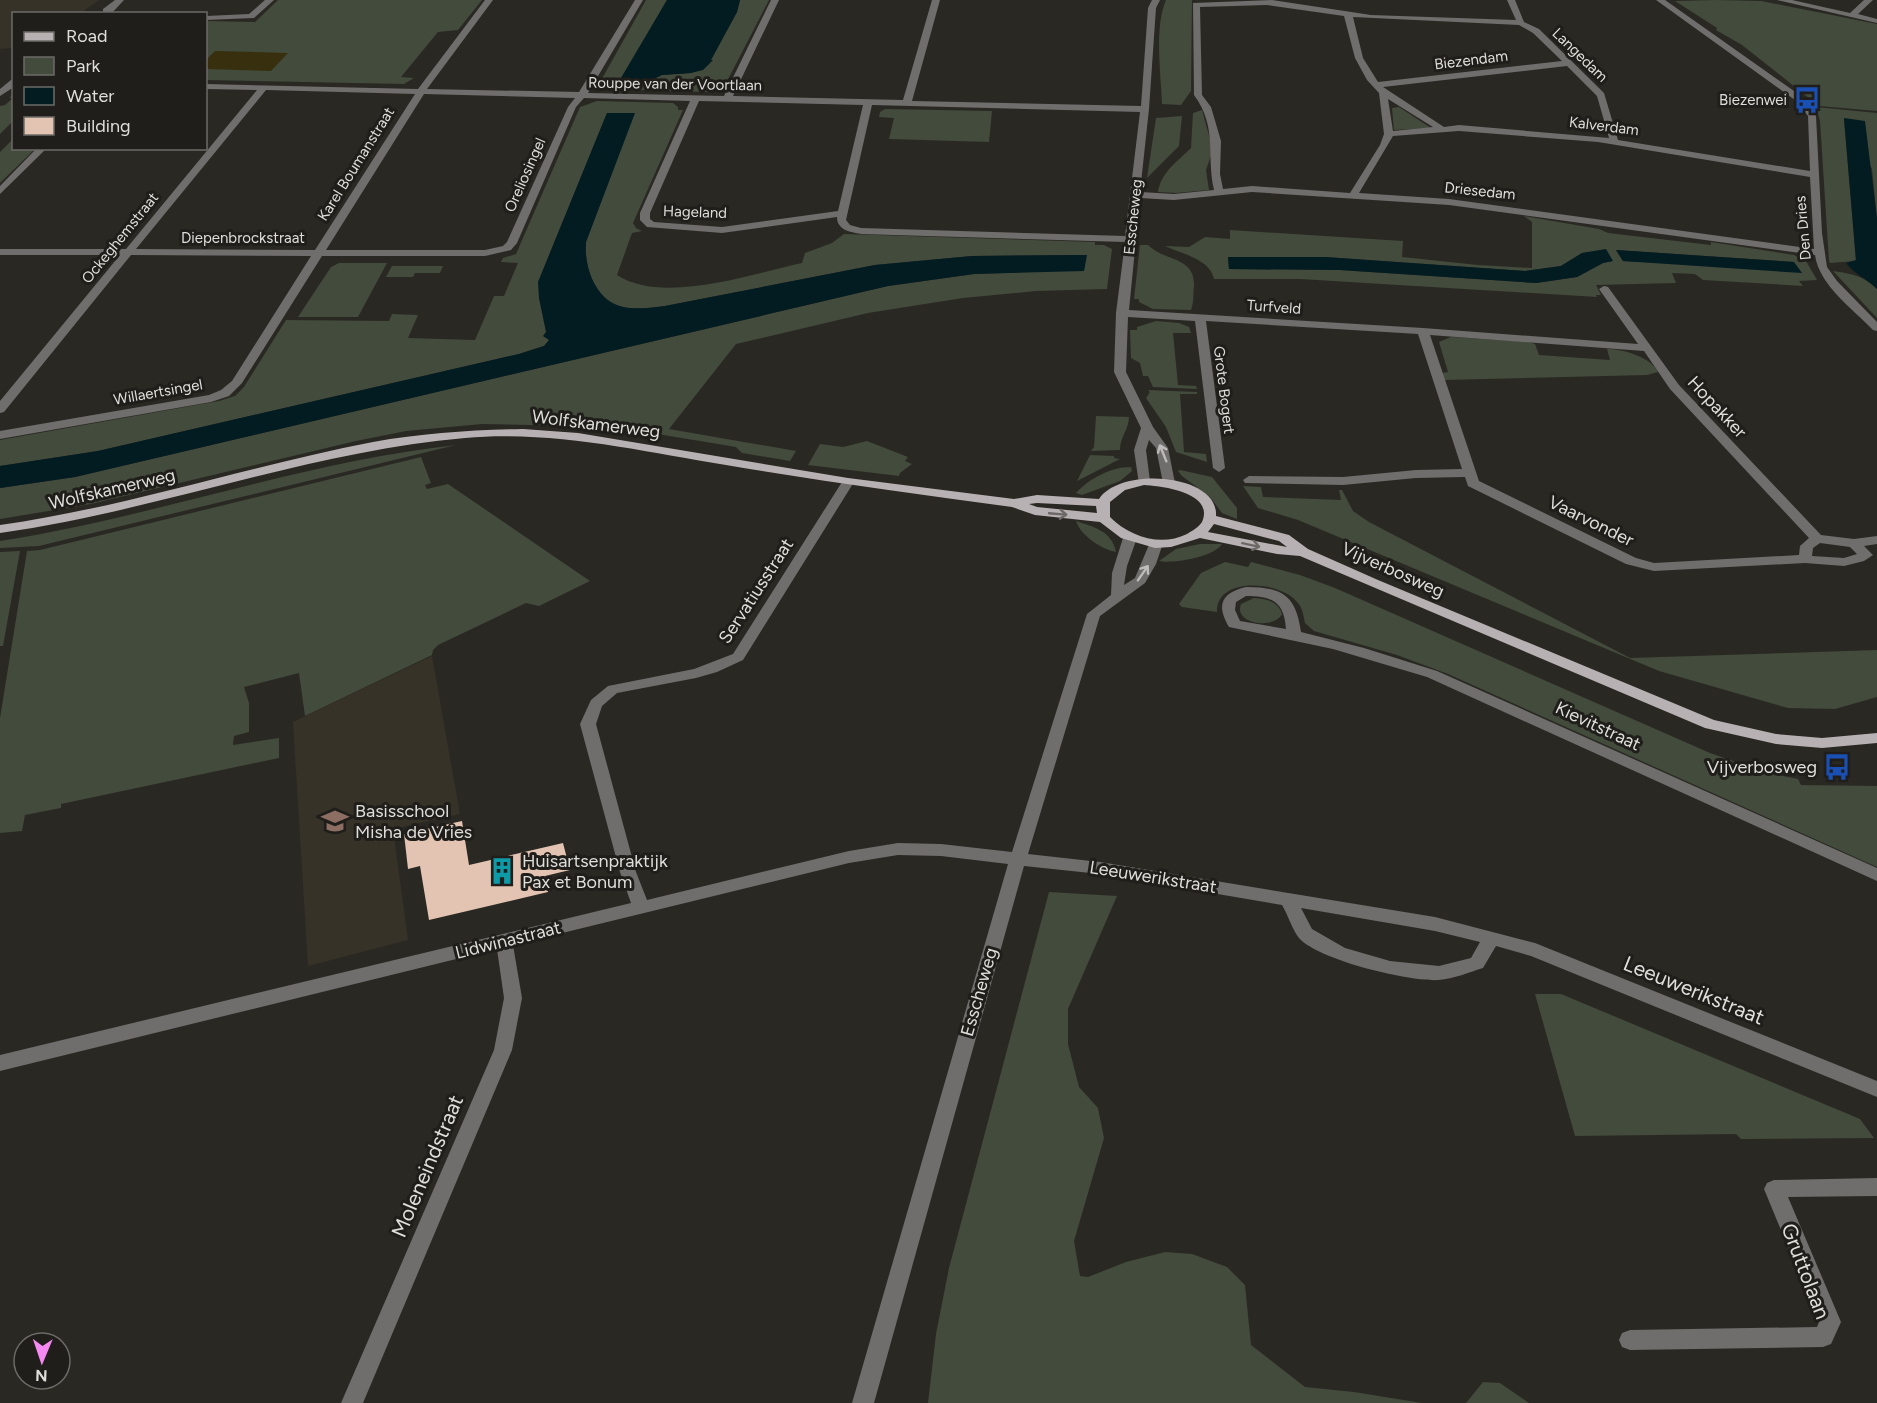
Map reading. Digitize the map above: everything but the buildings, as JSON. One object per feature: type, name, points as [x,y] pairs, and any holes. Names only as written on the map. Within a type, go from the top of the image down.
[{"type":"main road","name":"Wolfskamerweg","points":[[0,529],[57,521],[352,451],[419,439],[466,434],[523,433],[578,437],[848,482],[1014,503],[1035,512],[1104,518]]},
{"type":"main road","points":[[1144,481],[1169,483],[1192,491],[1201,497],[1210,511],[1210,519],[1199,534],[1180,541],[1156,543],[1130,538],[1118,532],[1104,518],[1103,503],[1108,495],[1118,488],[1144,481]]},
{"type":"main road","name":"Wolfskamerweg","points":[[1014,503],[1037,499],[1103,503]]},
{"type":"main road","name":"Vijverbosweg","points":[[1210,519],[1284,538],[1303,552],[1480,629],[1710,724],[1776,739],[1822,743],[1877,738]]},
{"type":"main road","name":"Vijverbosweg","points":[[1199,534],[1277,550],[1303,552]]},
{"type":"street","points":[[106,12],[120,0]]},
{"type":"street","points":[[207,18],[252,16],[270,0]]},
{"type":"street","name":"Karel Boumanstraat","points":[[318,253],[420,91],[489,0]]},
{"type":"street","name":"Oreliosingel","points":[[485,253],[507,248],[512,243],[572,107],[582,95],[639,0]]},
{"type":"street","points":[[727,99],[775,0]]},
{"type":"street","points":[[907,103],[936,0]]},
{"type":"street","name":"Esscheweg","points":[[1156,0],[1152,8],[1144,109],[1122,313],[1119,372],[1147,428],[1162,448],[1169,483]]},
{"type":"street","points":[[1219,192],[1215,174],[1216,141],[1207,107],[1198,95],[1196,5],[1268,1],[1371,17],[1521,23],[1511,0]]},
{"type":"street","name":"Den Dries","points":[[1660,0],[1755,66],[1806,106],[1812,116],[1822,267],[1877,328]]},
{"type":"street","points":[[1781,0],[1877,21]]},
{"type":"street","points":[[1851,16],[1869,0]]},
{"type":"street","points":[[1348,14],[1359,58],[1379,89],[1389,134],[1385,145],[1353,195]]},
{"type":"street","name":"Langedam","points":[[1521,23],[1536,31],[1601,95],[1614,141]]},
{"type":"street","name":"Biezendam","points":[[1379,89],[1569,63]]},
{"type":"street","points":[[0,93],[12,84]]},
{"type":"street","name":"Rouppe van der Voortlaan","points":[[207,86],[1144,109]]},
{"type":"street","name":"Ockeghemstraat","points":[[0,409],[263,88]]},
{"type":"street","points":[[1379,89],[1440,128]]},
{"type":"street","name":"Hageland","points":[[696,98],[645,213],[645,220],[651,225],[722,230],[825,214],[842,214]]},
{"type":"street","points":[[868,102],[842,214],[843,225],[861,231],[1130,239]]},
{"type":"street","name":"Kalverdam","points":[[1389,134],[1459,128],[1614,141],[1815,175]]},
{"type":"street","points":[[0,191],[41,150]]},
{"type":"street","name":"Driesedam","points":[[1135,195],[1174,197],[1252,189],[1353,195],[1530,212],[1820,253]]},
{"type":"street","name":"Diepenbrockstraat","points":[[0,252],[485,253]]},
{"type":"street","name":"Willaertsingel","points":[[0,435],[189,402],[225,393],[236,383],[318,253]]},
{"type":"street","name":"Hopakker","points":[[1604,289],[1678,393],[1817,539]]},
{"type":"street","name":"Turfveld","points":[[1122,313],[1423,331],[1648,348]]},
{"type":"street","name":"Grote Bogert","points":[[1200,317],[1219,468]]},
{"type":"street","points":[[1250,480],[1343,481],[1416,474],[1470,473],[1442,382],[1423,331]]},
{"type":"street","points":[[1144,481],[1140,450],[1147,428]]},
{"type":"street","name":"Vaarvonder","points":[[1470,473],[1473,483],[1631,561],[1654,567],[1805,559],[1833,562],[1857,560],[1866,555],[1854,543]]},
{"type":"street","name":"Servatiusstraat","points":[[641,908],[628,872],[588,724],[591,710],[600,697],[613,689],[710,669],[728,664],[738,657],[848,482]]},
{"type":"street","points":[[1118,595],[1116,577],[1130,538]]},
{"type":"street","points":[[1805,559],[1807,546],[1817,539],[1854,543],[1877,540]]},
{"type":"street","name":"Esscheweg","points":[[863,1403],[1003,907],[1094,614],[1144,574],[1156,543]]},
{"type":"street","name":"Kievitstraat","points":[[1294,634],[1359,650],[1469,689],[1877,874]]},
{"type":"street","name":"Lidwinastraat","points":[[0,1063],[849,857],[898,849],[941,850],[1019,859]]},
{"type":"street","name":"Leeuwerikstraat","points":[[1019,859],[1100,868],[1435,924],[1535,950],[1877,1089]]},
{"type":"street","points":[[1287,900],[1306,934],[1339,953],[1390,968],[1439,973],[1478,963],[1491,939]]},
{"type":"street","name":"Moleneindstraat","points":[[352,1403],[503,1050],[513,998],[504,941]]},
{"type":"street","name":"Gruttolaan","points":[[1630,1340],[1823,1337],[1830,1322],[1774,1189],[1877,1187]]},
{"type":"shaded area","points":[[0,0],[99,0],[82,12],[12,12],[12,48],[0,49]]},
{"type":"shaded area","points":[[432,656],[460,814],[393,829],[408,940],[308,966],[293,722]]},
{"type":"green space","points":[[278,0],[482,0],[458,30],[438,32],[401,77],[414,78],[404,84],[207,80],[207,21],[255,22]]},
{"type":"green space","points":[[646,0],[667,0],[619,83],[645,83],[662,75],[691,73],[708,65],[737,12],[740,0],[769,0],[723,89],[708,92],[603,87],[599,84]]},
{"type":"green space","points":[[1166,0],[1192,0],[1191,91],[1181,105],[1162,104],[1159,37],[1162,11]]},
{"type":"green space","points":[[1675,1],[1761,1],[1877,24],[1877,111],[1819,106],[1742,45]]},
{"type":"green space","points":[[12,99],[12,122],[0,134],[0,106]]},
{"type":"green space","points":[[597,101],[673,103],[678,110],[683,110],[633,223],[642,231],[632,233],[617,275],[636,284],[682,287],[758,274],[802,263],[805,253],[832,243],[844,234],[1095,242],[1095,245],[1104,245],[1112,249],[1107,289],[1036,291],[963,298],[868,313],[736,344],[669,429],[796,451],[790,461],[742,453],[736,447],[582,422],[573,426],[482,424],[406,431],[91,504],[0,519],[0,488],[75,477],[888,286],[974,274],[1084,270],[1086,255],[972,256],[875,265],[665,306],[622,307],[613,304],[598,290],[590,275],[586,257],[586,242],[634,113],[607,113],[544,268],[539,298],[550,340],[544,346],[519,354],[98,451],[0,466],[0,440],[219,401],[235,396],[244,387],[286,320],[389,321],[392,314],[418,315],[408,338],[475,340],[494,296],[504,296],[518,263],[501,262],[503,258],[516,254],[580,107]]},
{"type":"green space","points":[[1399,107],[1431,128],[1394,130],[1392,108]]},
{"type":"green space","points":[[1816,107],[1877,113],[1877,219],[1872,169],[1844,119],[1856,261],[1830,263],[1829,261],[1820,121]]},
{"type":"green space","points":[[885,109],[992,111],[989,142],[889,139],[894,118],[879,117],[880,112]]},
{"type":"green space","points":[[1202,110],[1213,150],[1206,170],[1209,190],[1158,192],[1166,173],[1191,148],[1193,113]]},
{"type":"green space","points":[[1182,116],[1179,146],[1147,178],[1156,118]]},
{"type":"green space","points":[[12,140],[12,150],[34,150],[0,183],[0,152]]},
{"type":"green space","points":[[1524,216],[1599,229],[1608,233],[1711,245],[1711,242],[1794,255],[1806,261],[1817,280],[1799,281],[1803,286],[1703,280],[1695,274],[1672,273],[1676,283],[1596,285],[1601,295],[1596,295],[1597,297],[1300,279],[1214,279],[1211,272],[1201,262],[1165,246],[1189,247],[1205,237],[1230,239],[1230,230],[1403,241],[1402,257],[1532,268],[1532,222]],"holes":[[[1606,250],[1612,261],[1603,263],[1577,277],[1536,283],[1340,270],[1229,269],[1228,258],[1325,257],[1525,271],[1561,266],[1582,253]],[[1616,250],[1794,262],[1698,265],[1623,261]]]},
{"type":"green space","points":[[1140,245],[1148,245],[1190,269],[1194,286],[1191,310],[1153,309],[1139,302],[1139,299],[1134,299]]},
{"type":"green space","points":[[339,263],[387,263],[358,317],[298,317],[331,267]]},
{"type":"green space","points":[[392,266],[443,266],[440,273],[415,273],[413,277],[386,277]]},
{"type":"green space","points":[[1833,271],[1862,278],[1877,289],[1877,318]]},
{"type":"green space","points":[[1156,321],[1179,323],[1189,327],[1191,333],[1173,333],[1178,385],[1196,386],[1197,389],[1153,387],[1148,376],[1143,376],[1140,363],[1131,358],[1130,330],[1137,330],[1137,327]]},
{"type":"green space","points":[[1451,337],[1529,342],[1535,344],[1539,355],[1610,360],[1607,349],[1621,350],[1643,358],[1658,372],[1647,375],[1444,380],[1442,373],[1448,372],[1439,342]]},
{"type":"green space","points":[[1148,390],[1197,392],[1197,394],[1180,394],[1184,452],[1206,454],[1207,462],[1176,452],[1166,427],[1146,398],[1150,392]]},
{"type":"green space","points":[[1096,416],[1129,417],[1120,450],[1091,451],[1094,447]]},
{"type":"green space","points":[[867,441],[908,457],[905,461],[912,464],[899,476],[808,465],[820,444],[843,447]]},
{"type":"green space","points":[[456,445],[39,546],[0,548],[0,541],[115,518],[341,464]]},
{"type":"green space","points":[[1090,455],[1114,456],[1120,459],[1077,481]]},
{"type":"green space","points":[[421,457],[431,483],[425,485],[427,489],[448,484],[590,581],[539,606],[526,603],[438,645],[432,655],[305,716],[299,673],[244,687],[249,703],[249,732],[234,736],[233,745],[279,738],[279,758],[61,804],[61,808],[25,815],[22,831],[0,833],[0,718],[27,551],[40,550]]},
{"type":"green space","points":[[1131,467],[1132,471],[1120,481],[1082,495],[1076,493],[1101,474]]},
{"type":"green space","points":[[1178,471],[1212,477],[1237,508],[1237,519],[1222,513],[1210,497],[1182,476]]},
{"type":"green space","points":[[1243,486],[1261,487],[1263,497],[1341,500],[1339,490],[1342,490],[1353,511],[1369,522],[1630,658],[1877,650],[1877,697],[1835,709],[1788,708],[1659,671],[1298,520],[1258,508]]},
{"type":"green space","points":[[1076,521],[1101,531],[1111,539],[1116,552],[1092,541],[1082,532]]},
{"type":"green space","points":[[1200,544],[1222,544],[1218,549],[1202,556],[1159,561],[1176,549]]},
{"type":"green space","points":[[20,551],[3,646],[0,646],[0,552]]},
{"type":"green space","points":[[1225,562],[1248,567],[1251,562],[1300,575],[1335,588],[1710,753],[1768,773],[1798,779],[1801,785],[1877,786],[1877,867],[1448,674],[1397,655],[1314,631],[1305,623],[1302,609],[1297,602],[1278,590],[1264,586],[1238,587],[1227,592],[1219,600],[1217,612],[1182,607],[1179,604],[1201,573]]},
{"type":"green space","points":[[1254,598],[1263,599],[1278,606],[1282,614],[1271,622],[1248,620],[1240,611],[1241,604]]},
{"type":"green space","points":[[1049,892],[1117,896],[1068,1009],[1068,1044],[1079,1087],[1098,1108],[1104,1138],[1074,1241],[1080,1276],[1088,1277],[1126,1262],[1165,1252],[1192,1254],[1227,1267],[1245,1285],[1251,1345],[1305,1387],[1422,1403],[928,1403],[936,1334],[949,1268]]},
{"type":"green space","points":[[1535,994],[1561,994],[1860,1119],[1874,1138],[1741,1139],[1736,1134],[1575,1136]]},
{"type":"green space","points":[[1483,1382],[1500,1383],[1529,1403],[1466,1403]]},
{"type":"sand","points":[[215,51],[288,53],[271,71],[207,69],[207,59]]},
{"type":"water","points":[[667,0],[740,0],[737,12],[711,60],[713,60],[703,70],[662,75],[645,83],[618,83]]},
{"type":"water","points":[[607,113],[635,113],[586,242],[586,256],[590,274],[598,290],[613,304],[622,307],[665,306],[875,265],[972,256],[1087,255],[1084,271],[974,274],[888,286],[75,477],[0,488],[0,466],[98,451],[519,354],[544,346],[549,340],[543,336],[546,332],[538,282]]},
{"type":"water","points":[[1844,118],[1865,121],[1877,219],[1877,289],[1846,263],[1856,260]]},
{"type":"water","points":[[1606,249],[1613,261],[1603,263],[1577,277],[1536,283],[1340,270],[1229,269],[1228,257],[1325,257],[1525,271],[1561,266],[1582,253]]},
{"type":"water","points":[[1616,250],[1794,262],[1802,273],[1623,261]]},
{"type":"place","name":"Biezenwei","points":[[1807,100]]},
{"type":"place","name":"Vijverbosweg","points":[[1837,767]]},
{"type":"place","name":"Basisschool Misha de Vries","points":[[335,821]]},
{"type":"place","name":"Huisartsenpraktijk Pax et Bonum","points":[[502,871]]}]
